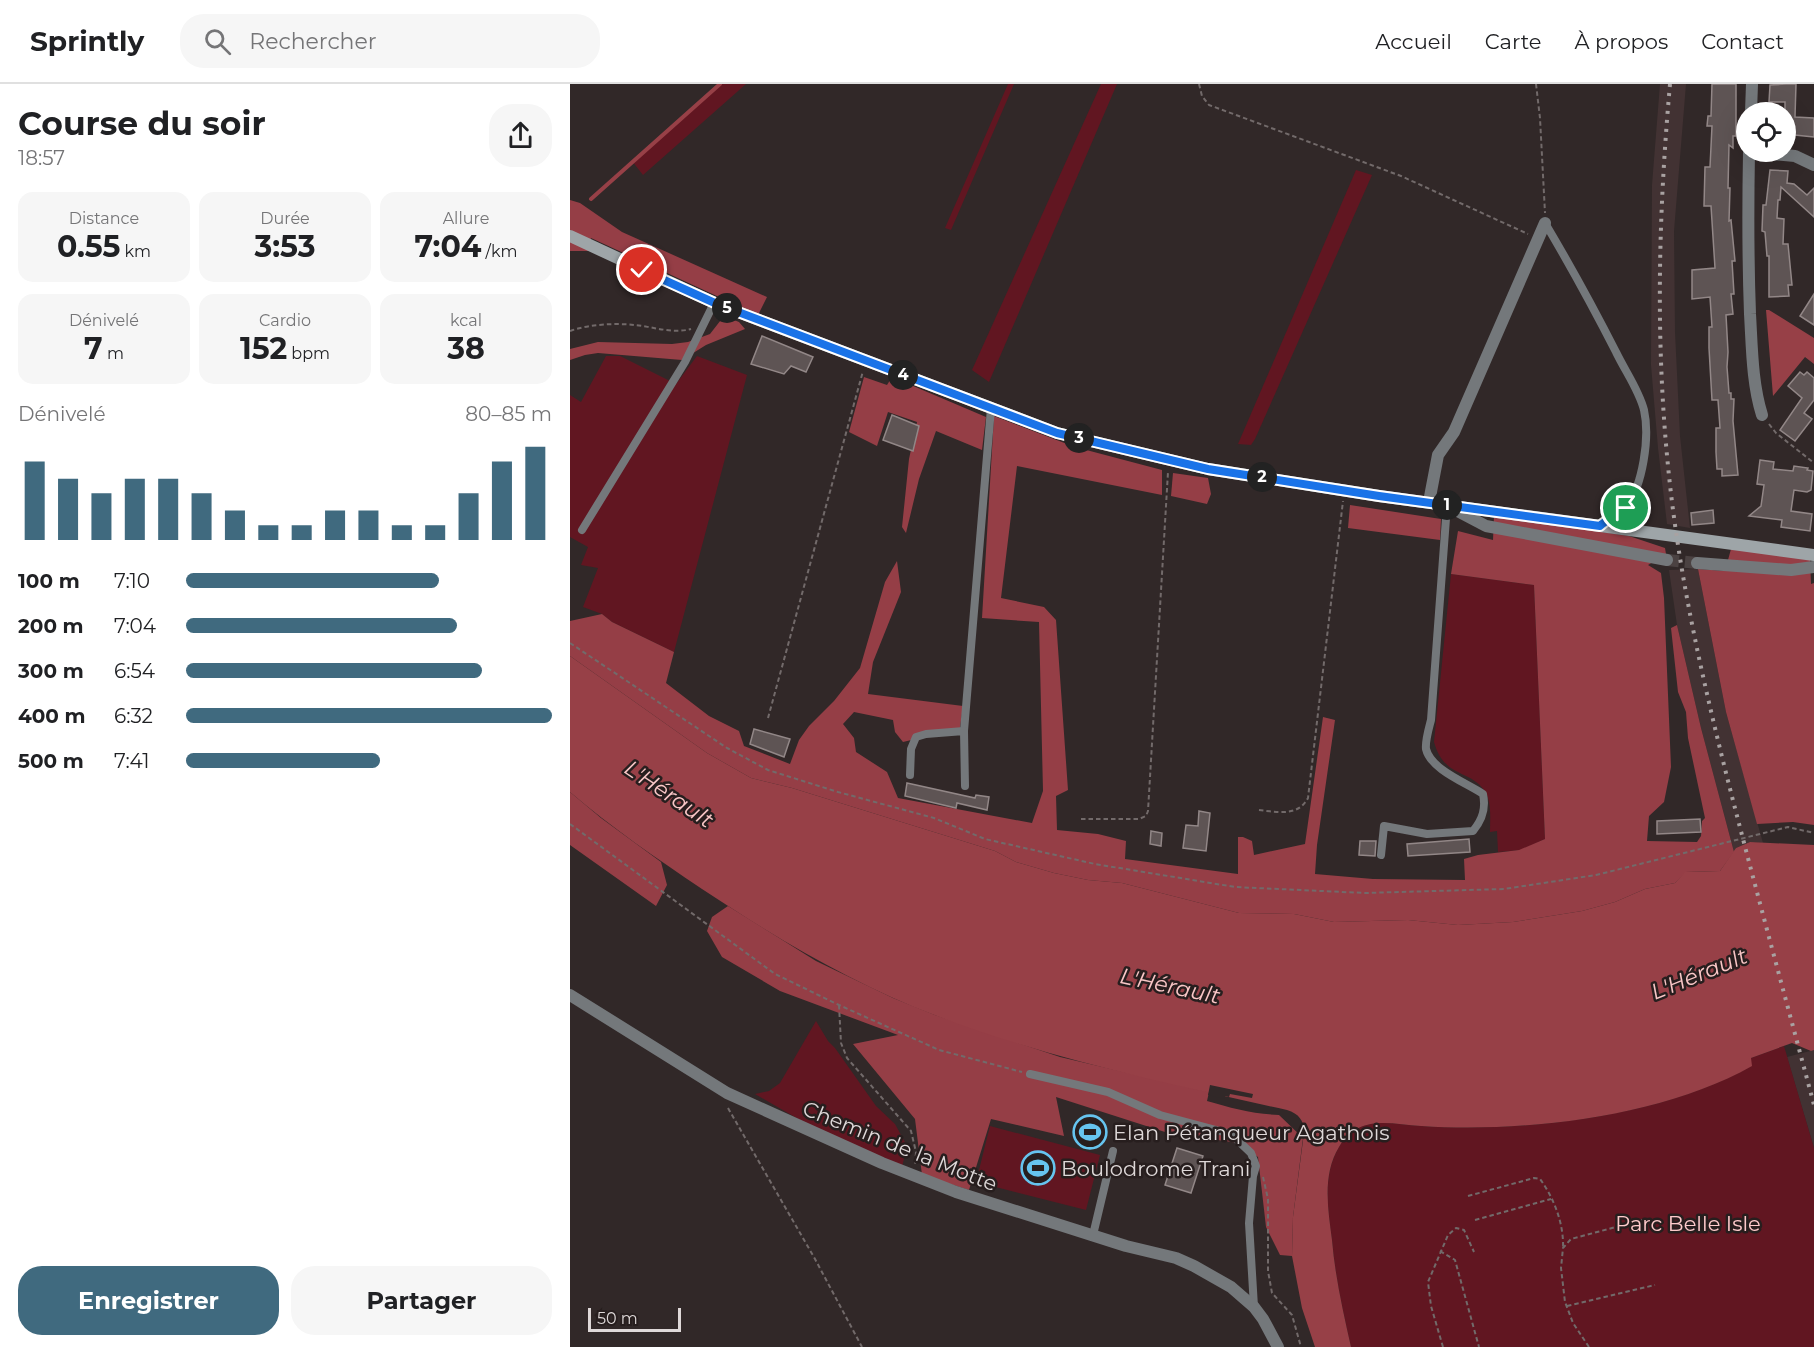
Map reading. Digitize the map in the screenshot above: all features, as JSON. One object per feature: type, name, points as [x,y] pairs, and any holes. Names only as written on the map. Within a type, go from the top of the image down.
[{"type":"main road","points":[[570,236],[714,303],[1057,433],[1208,469],[1448,506],[1814,555]]},
{"type":"street","points":[[1751,102],[1752,84]]},
{"type":"street","points":[[1796,156],[1814,165]]},
{"type":"street","points":[[1749,162],[1748,253],[1751,342],[1756,397],[1762,415]]},
{"type":"street","points":[[1429,502],[1438,455],[1454,432],[1545,223]]},
{"type":"street","points":[[1448,506],[1486,526],[1667,561]]},
{"type":"street","points":[[1697,563],[1791,570],[1814,567]]},
{"type":"street","name":"Chemin de la Motte","points":[[570,995],[727,1093],[915,1176],[956,1192],[1093,1235],[1176,1258],[1231,1287],[1254,1307],[1278,1347]]},
{"type":"lane","points":[[1545,223],[1600,321],[1644,410],[1645,457],[1635,487],[1626,508],[1618,516],[1607,519],[1600,526]]},
{"type":"lane","points":[[582,530],[685,362],[714,303]]},
{"type":"lane","points":[[965,786],[964,731],[991,408]]},
{"type":"lane","points":[[1381,855],[1384,826],[1427,834],[1473,831],[1480,823],[1485,805],[1483,794],[1445,771],[1433,760],[1426,748],[1431,720],[1448,506]]},
{"type":"lane","points":[[910,775],[911,749],[916,737],[964,731]]},
{"type":"lane","points":[[1030,1074],[1108,1092],[1160,1115],[1231,1134],[1251,1153],[1256,1166],[1249,1223],[1254,1307]]},
{"type":"lane","points":[[1093,1235],[1113,1151]]},
{"type":"path","points":[[1198,84],[1202,96],[1209,105],[1401,176],[1539,239]]},
{"type":"path","points":[[1536,84],[1545,223]]},
{"type":"path","points":[[570,330],[600,325],[634,325],[683,331],[703,325]]},
{"type":"path","points":[[768,718],[866,361]]},
{"type":"path","points":[[1762,415],[1776,433],[1814,463]]},
{"type":"path","points":[[1081,819],[1139,819],[1146,816],[1148,811],[1168,459]]},
{"type":"path","points":[[1259,810],[1283,812],[1296,810],[1304,806],[1308,798],[1344,489]]},
{"type":"path","points":[[570,643],[727,748],[768,770],[934,818],[985,839],[1095,864],[1235,887],[1365,893],[1504,889],[1596,875],[1788,827],[1814,832]]},
{"type":"path","points":[[570,824],[775,974],[939,1050],[1030,1074]]},
{"type":"path","points":[[839,1005],[841,1043],[847,1058],[911,1131],[916,1152],[915,1176]]},
{"type":"path","points":[[728,1107],[862,1347]]},
{"type":"path","points":[[1256,1166],[1264,1178],[1268,1199],[1268,1271],[1272,1293],[1292,1315],[1301,1347]]},
{"type":"path","points":[[1468,1196],[1534,1178],[1540,1179],[1551,1199],[1563,1237],[1561,1268],[1567,1306],[1574,1323],[1589,1347]]},
{"type":"path","points":[[1475,1220],[1551,1199]]},
{"type":"path","points":[[1563,1248],[1571,1239],[1642,1220]]},
{"type":"path","points":[[1443,1347],[1431,1306],[1428,1282],[1448,1235],[1456,1228],[1464,1230],[1474,1252]]},
{"type":"path","points":[[1440,1251],[1455,1260],[1479,1347]]},
{"type":"path","points":[[1567,1306],[1655,1284]]},
{"type":"shaded area","points":[[1660,84],[1686,84],[1674,231],[1675,332],[1680,436],[1690,528],[1667,524],[1651,365],[1652,185]]},
{"type":"shaded area","points":[[570,200],[580,203],[622,232],[767,297],[758,315],[591,238],[588,251],[570,251]]},
{"type":"shaded area","points":[[864,377],[887,385],[892,377],[986,417],[982,450],[936,431],[919,479],[906,533],[902,527],[909,459],[917,422],[888,412],[877,446],[849,432]]},
{"type":"shaded area","points":[[994,416],[1075,447],[1162,470],[1162,495],[1017,466],[1001,598],[1044,607],[1056,620],[1068,790],[1056,796],[1057,830],[1098,834],[1126,841],[1125,859],[1238,874],[1238,837],[1252,841],[1254,855],[1305,844],[1323,717],[1335,720],[1315,874],[1373,879],[1465,880],[1464,859],[1519,850],[1545,839],[1534,585],[1451,574],[1458,531],[1493,540],[1494,516],[1629,536],[1665,548],[1666,554],[1648,565],[1661,573],[1664,598],[1671,767],[1664,802],[1649,816],[1647,841],[1697,842],[1701,836],[1702,821],[1705,818],[1688,738],[1686,712],[1678,692],[1671,628],[1677,625],[1701,728],[1734,852],[1720,871],[1686,872],[1675,883],[1645,889],[1615,902],[1582,911],[1513,922],[1458,925],[1408,920],[1334,922],[1294,914],[1239,913],[1122,883],[1088,880],[1054,873],[1016,862],[995,851],[792,788],[751,778],[707,753],[570,656],[570,621],[602,614],[612,622],[674,652],[666,683],[709,716],[739,731],[744,746],[790,764],[799,740],[809,726],[834,701],[860,668],[885,582],[897,561],[901,592],[873,662],[868,694],[963,706],[959,735],[932,735],[903,742],[895,732],[893,720],[854,712],[843,724],[854,738],[856,752],[887,772],[898,798],[1032,823],[1043,791],[1039,622],[982,618]]},
{"type":"shaded area","points":[[1173,473],[1208,478],[1211,494],[1207,504],[1171,496]]},
{"type":"shaded area","points":[[1350,505],[1441,519],[1440,540],[1348,528]]},
{"type":"shaded area","points":[[1731,549],[1810,559],[1811,584],[1814,583],[1814,825],[1793,822],[1757,824],[1726,712],[1698,569],[1725,571]]},
{"type":"shaded area","points":[[1698,569],[1726,712],[1763,843],[1750,842],[1736,848],[1734,852],[1701,728],[1677,625],[1669,570]]},
{"type":"shaded area","points":[[570,792],[661,862],[667,885],[656,906],[570,845]]},
{"type":"shaded area","points":[[728,906],[816,961],[893,998],[935,1015],[1060,1057],[1209,1092],[1207,1101],[1251,1112],[1279,1115],[1303,1138],[1293,1217],[1292,1256],[1280,1255],[1266,1227],[1258,1157],[1238,1143],[1165,1132],[1056,1097],[1064,1136],[991,1119],[969,1190],[922,1175],[915,1119],[853,1044],[898,1035],[780,991],[722,957],[707,931],[712,917]]},
{"type":"shaded area","points":[[1814,1050],[1814,1148],[1787,1057]]},
{"type":"green space","points":[[721,84],[746,84],[643,175],[632,161]]},
{"type":"green space","points":[[1008,84],[1014,84],[951,230],[945,228]]},
{"type":"green space","points":[[1101,84],[1117,84],[989,382],[972,370]]},
{"type":"green space","points":[[1356,170],[1372,175],[1255,439],[1251,445],[1238,444]]},
{"type":"green space","points":[[606,356],[620,356],[676,384],[697,356],[747,375],[674,652],[612,622],[602,614],[583,607],[598,568],[581,565],[588,547],[570,537],[570,395],[581,402]]},
{"type":"green space","points":[[1451,574],[1534,585],[1545,839],[1521,850],[1498,852],[1497,831],[1490,832],[1487,794],[1478,783],[1444,762],[1434,742]]},
{"type":"green space","points":[[816,1021],[876,1106],[895,1124],[907,1146],[902,1167],[800,1120],[755,1094],[769,1091],[780,1083]]},
{"type":"green space","name":"Parc Belle Isle","points":[[1784,1046],[1814,1148],[1814,1347],[1351,1347],[1335,1267],[1329,1216],[1328,1181],[1339,1147],[1356,1130],[1376,1123],[1461,1128],[1546,1124],[1590,1118],[1676,1098],[1715,1084],[1751,1066],[1751,1058]]},
{"type":"green space","name":"Boulodrome Trani","points":[[990,1126],[1100,1155],[1086,1210],[976,1182]]},
{"type":"water","points":[[1766,310],[1814,338],[1814,364],[1805,357],[1773,396]]},
{"type":"water","points":[[724,316],[739,322],[745,329],[706,345],[682,360],[598,353],[570,360],[570,349],[598,342],[672,344],[688,342],[710,334]]},
{"type":"water","name":"L'Hérault","points":[[570,656],[707,753],[751,778],[792,788],[995,851],[1016,862],[1054,873],[1088,880],[1122,883],[1239,913],[1294,914],[1334,922],[1408,920],[1458,925],[1513,922],[1582,911],[1615,902],[1645,889],[1675,883],[1685,872],[1720,871],[1736,848],[1750,842],[1814,845],[1814,1050],[1811,1051],[1792,1043],[1751,1058],[1752,1066],[1716,1084],[1677,1098],[1591,1118],[1547,1124],[1461,1128],[1376,1123],[1356,1130],[1339,1147],[1328,1181],[1329,1216],[1335,1267],[1351,1347],[1315,1347],[1302,1308],[1292,1256],[1293,1217],[1304,1133],[1302,1121],[1295,1113],[1066,1058],[937,1016],[845,975],[730,907],[634,842],[570,792]]},
{"type":"pier","points":[[1210,1085],[1253,1094],[1252,1098],[1230,1094],[1224,1099],[1208,1095]]},
{"type":"building","points":[[1712,84],[1736,84],[1736,136],[1733,136],[1733,148],[1729,145],[1728,188],[1730,188],[1729,221],[1731,220],[1735,261],[1732,261],[1734,294],[1731,294],[1733,314],[1726,315],[1727,367],[1729,393],[1731,393],[1731,399],[1734,399],[1733,421],[1738,475],[1722,476],[1722,469],[1717,469],[1716,452],[1716,428],[1720,428],[1718,400],[1712,400],[1709,348],[1709,327],[1712,327],[1710,297],[1692,299],[1692,270],[1715,268],[1711,206],[1704,206],[1705,167],[1710,167],[1712,126],[1707,126],[1708,116],[1711,116]]},
{"type":"building","points":[[1796,84],[1795,102],[1769,102],[1770,85]]},
{"type":"building","points":[[1796,117],[1814,118],[1814,137],[1796,135]]},
{"type":"building","points":[[1770,170],[1788,171],[1787,183],[1794,184],[1807,195],[1814,188],[1814,217],[1781,187],[1777,218],[1784,219],[1783,244],[1788,244],[1792,285],[1788,285],[1789,296],[1769,297],[1769,256],[1767,256],[1765,232],[1762,231],[1763,205],[1766,205]]},
{"type":"building","points":[[1814,294],[1814,325],[1800,316]]},
{"type":"building","points":[[762,336],[813,357],[806,372],[791,366],[784,374],[751,364]]},
{"type":"building","points":[[1800,372],[1804,375],[1807,372],[1814,378],[1814,400],[1804,413],[1812,419],[1795,441],[1780,430],[1802,398],[1788,386]]},
{"type":"building","points":[[892,415],[919,426],[913,451],[883,440]]},
{"type":"building","points":[[1760,460],[1774,462],[1773,469],[1793,471],[1794,466],[1813,471],[1811,490],[1807,492],[1794,490],[1791,511],[1812,514],[1810,531],[1781,527],[1782,520],[1749,516],[1761,506],[1764,485],[1757,484]]},
{"type":"building","points":[[1713,510],[1714,523],[1692,525],[1691,513]]},
{"type":"building","points":[[754,729],[790,739],[784,757],[750,744]]},
{"type":"building","points":[[907,783],[975,798],[976,795],[989,797],[987,810],[957,803],[956,808],[905,796]]},
{"type":"building","points":[[1199,811],[1210,813],[1206,851],[1183,848],[1186,825],[1198,826]]},
{"type":"building","points":[[1700,819],[1701,832],[1657,834],[1657,821]]},
{"type":"building","points":[[1151,831],[1162,833],[1161,846],[1150,844]]},
{"type":"building","points":[[1469,839],[1470,852],[1408,856],[1407,844]]},
{"type":"building","points":[[1360,841],[1376,841],[1375,856],[1359,855]]},
{"type":"building","points":[[1084,1123],[1099,1127],[1096,1139],[1081,1135]]},
{"type":"building","points":[[1177,1148],[1203,1156],[1191,1193],[1165,1185]]},
{"type":"waterway","points":[[591,199],[720,84]]},
{"type":"tunnel","points":[[1667,560],[1697,563]]},
{"type":"railway","points":[[1670,84],[1663,185],[1660,334],[1665,435],[1680,559],[1701,669],[1718,741],[1814,1105]]},
{"type":"place","name":"Elan Pétanqueur Agathois","points":[[1090,1132]]},
{"type":"place","name":"Boulodrome Trani","points":[[1038,1168]]},
{"type":"route","points":[[642,270],[717,304],[1057,433],[1208,469],[1379,496],[1600,526],[1607,519],[1618,516],[1626,508]]}]
